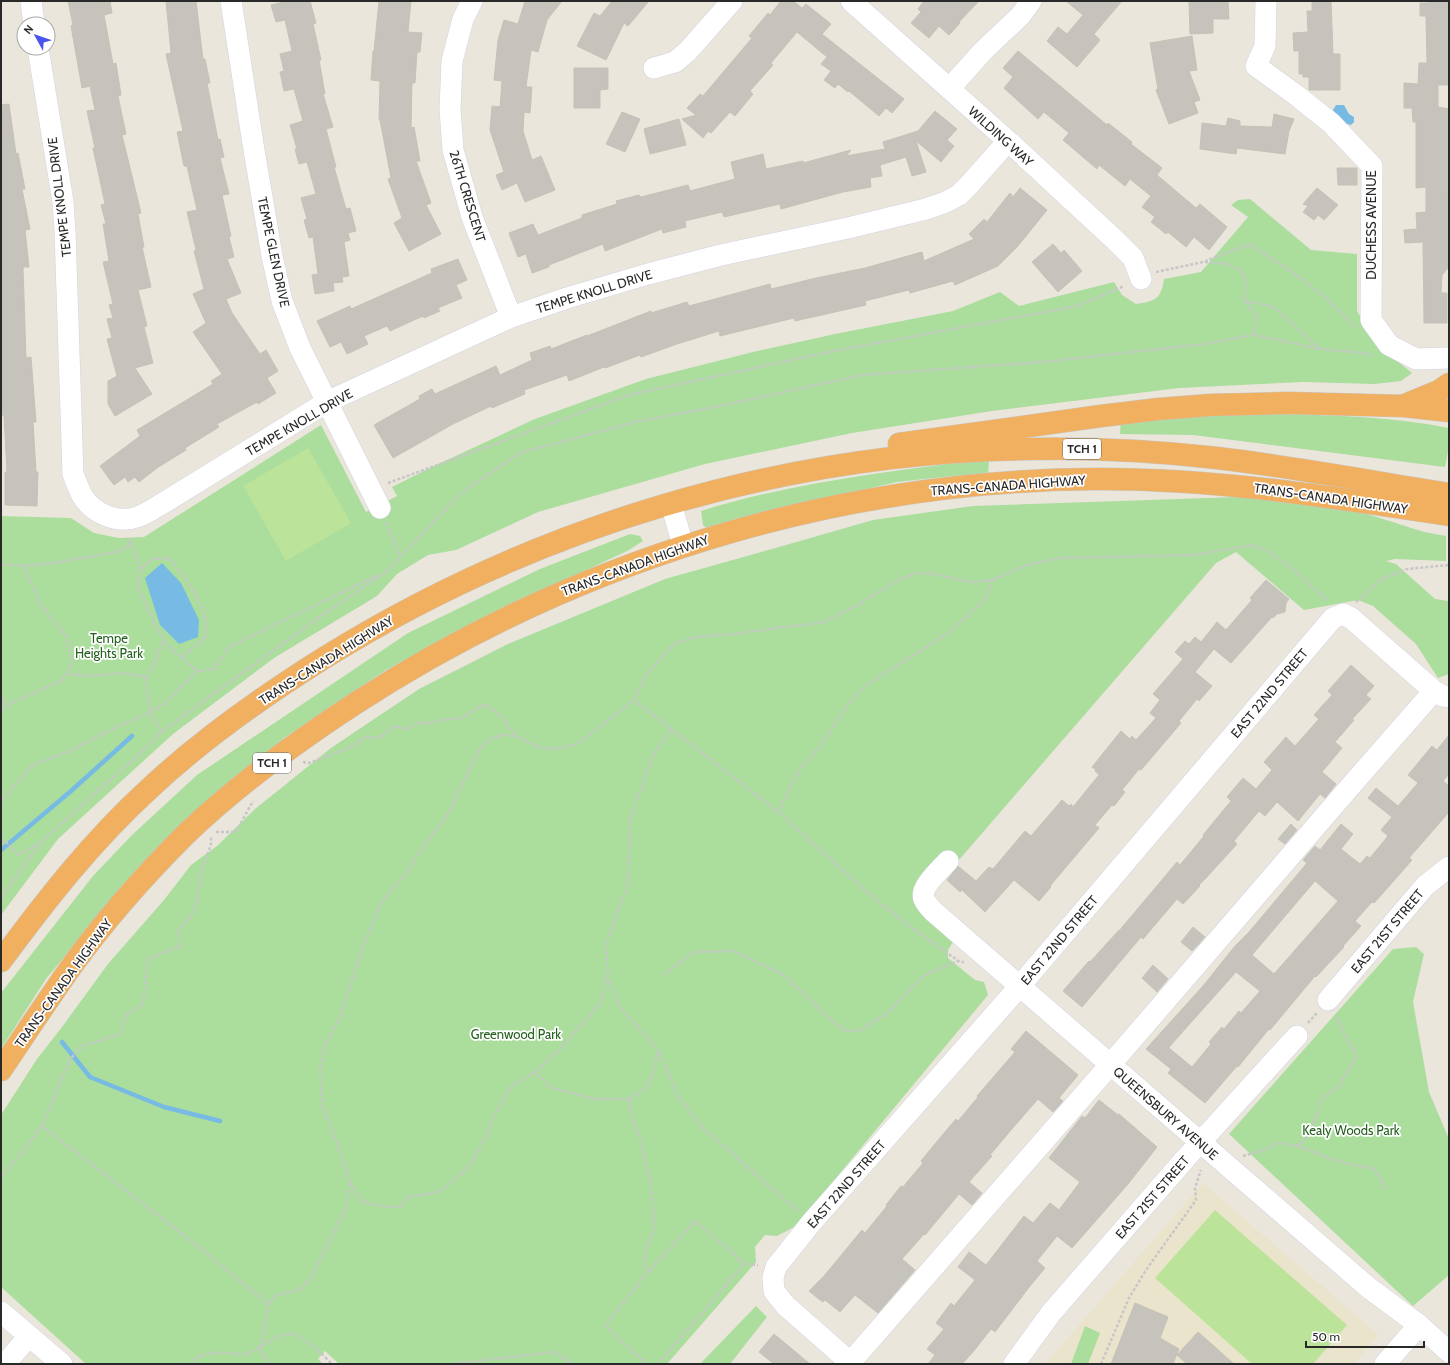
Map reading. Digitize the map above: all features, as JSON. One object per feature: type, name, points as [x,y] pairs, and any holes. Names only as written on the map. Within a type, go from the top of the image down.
[{"type":"highway","points":[[1404,406],[1449,384]]},
{"type":"highway","points":[[722,490],[840,457],[906,442],[1160,409],[1253,404],[1404,406],[1449,411]]},
{"type":"highway","name":"TRANS-CANADA HIGHWAY","points":[[1,960],[64,879],[105,833],[148,790],[194,750],[246,710],[350,642],[404,611],[460,583],[514,559],[563,539],[620,519],[722,490],[782,476],[843,465],[898,457],[1029,449],[1152,452],[1277,466],[1445,504]]},
{"type":"highway","name":"TRANS-CANADA HIGHWAY","points":[[1,1070],[72,966],[110,918],[143,879],[188,833],[232,794],[279,757],[330,720],[378,689],[478,631],[579,584],[683,546],[734,530],[851,503],[914,492],[968,485],[1031,481],[1123,480],[1213,484],[1445,504]]},
{"type":"street","points":[[31,1],[33,16]]},
{"type":"street","name":"TEMPE GLEN DRIVE","points":[[231,1],[272,256],[282,301],[300,348],[376,499]]},
{"type":"street","name":"26TH CRESCENT","points":[[472,1],[463,19],[452,61],[450,109],[453,150],[472,217],[510,317]]},
{"type":"street","points":[[654,68],[675,62],[688,51],[732,1]]},
{"type":"street","name":"WILDING WAY","points":[[851,1],[950,88],[1133,258],[1141,279]]},
{"type":"street","points":[[950,88],[983,51],[1021,15],[1031,1]]},
{"type":"street","name":"DUCHESS AVENUE","points":[[1266,1],[1265,46],[1256,66],[1331,123],[1372,166],[1371,320],[1389,345],[1416,359],[1448,358]]},
{"type":"street","name":"TEMPE KNOLL DRIVE","points":[[39,56],[63,202],[66,231],[73,474],[84,498],[102,514],[112,518],[125,519],[138,517],[165,502],[327,402],[510,317],[648,274],[721,255],[848,228],[926,209],[946,202],[959,195],[969,186],[1008,141]]},
{"type":"street","points":[[671,504],[683,546]]},
{"type":"street","points":[[776,1267],[773,1278],[774,1290],[785,1305],[850,1364],[1355,781],[1442,694],[1351,618],[1343,614]]},
{"type":"street","name":"EAST 22ND STREET","points":[[776,1267],[811,1223],[1019,987],[1333,618],[1343,614]]},
{"type":"street","name":"QUEENSBURY AVENUE","points":[[948,861],[926,885],[923,891],[923,898],[934,912],[1369,1288],[1419,1325],[1449,1352]]},
{"type":"street","name":"EAST 21ST STREET","points":[[1328,1000],[1425,886],[1449,867]]},
{"type":"street","name":"EAST 21ST STREET","points":[[1014,1364],[1051,1313],[1200,1142],[1298,1036]]},
{"type":"street","points":[[1,1312],[62,1364]]},
{"type":"street","points":[[1385,1364],[1419,1325]]},
{"type":"street","points":[[5,1364],[29,1336]]},
{"type":"path","points":[[400,556],[376,499],[629,395],[829,352],[1077,306],[1159,271],[1203,262],[1250,244],[1312,286],[1340,310],[1358,331]]},
{"type":"path","points":[[1203,262],[1228,264],[1242,271],[1246,281],[1244,302],[1256,315],[1254,335]]},
{"type":"path","points":[[1244,302],[1272,306],[1321,349]]},
{"type":"path","points":[[1,898],[40,843],[146,748],[161,732],[314,621],[387,571],[461,493],[520,453],[636,422],[720,406],[862,375],[1042,362],[1204,344],[1254,335],[1321,349],[1363,353],[1378,357]]},
{"type":"path","points":[[1,564],[23,566],[54,563],[121,551],[130,543],[138,517]]},
{"type":"path","points":[[130,543],[141,570],[138,587],[154,623],[167,645],[197,671]]},
{"type":"path","points":[[672,728],[653,755],[630,820],[628,884],[606,944],[607,976],[600,1004],[557,1052],[535,1072],[510,1087],[494,1117],[486,1138],[473,1160],[464,1171],[439,1192],[408,1197],[400,1207],[386,1207],[363,1202],[350,1183],[345,1164],[322,1104],[320,1070],[325,1045],[340,1018],[362,949],[382,901],[405,875],[422,848],[448,814],[479,750],[490,739],[502,735],[516,736],[538,746],[555,749],[578,744],[634,700],[646,677],[661,658],[675,644],[695,637],[734,634],[821,623],[858,605],[900,579],[916,573],[934,574],[970,582],[992,580],[1027,565],[1060,558],[1195,555],[1252,545],[1269,552],[1294,570],[1343,614],[1382,579],[1407,569],[1449,565]]},
{"type":"path","points":[[141,570],[152,559],[170,558],[189,585],[202,608],[207,630],[206,637],[182,657]]},
{"type":"path","points":[[1,711],[6,705],[61,681],[67,674],[72,662],[66,636],[41,605],[23,566]]},
{"type":"path","points":[[1,801],[33,764],[70,751],[106,732],[150,712],[165,703],[197,671],[214,669],[229,647],[387,571]]},
{"type":"path","points":[[778,812],[796,775],[821,745],[852,699],[868,684],[950,632],[985,599],[992,580]]},
{"type":"path","points":[[161,732],[150,712],[146,677],[157,660],[158,652],[164,639]]},
{"type":"path","points":[[67,674],[93,676],[123,673],[146,677]]},
{"type":"path","points":[[1,696],[6,705]]},
{"type":"path","points":[[634,700],[672,728],[778,812],[881,904],[958,961]]},
{"type":"path","points":[[299,761],[309,763],[351,747],[365,737],[378,738],[384,735],[392,726],[407,729],[420,722],[425,724],[461,718],[485,704],[502,717],[516,736]]},
{"type":"path","points":[[1,1177],[42,1126],[70,1059],[83,1046],[120,1034],[126,1015],[143,1004],[148,959],[181,946],[178,931],[195,911],[201,874],[212,844],[211,832],[236,832],[254,799]]},
{"type":"path","points":[[1,841],[6,842],[18,855],[40,843]]},
{"type":"path","points":[[665,974],[693,952],[734,951],[784,975],[829,1018],[844,1030],[859,1031],[886,1014],[923,976],[958,961],[968,961],[976,958],[980,952]]},
{"type":"path","points":[[607,976],[620,1007],[658,1050],[678,1096],[701,1126],[811,1223]]},
{"type":"path","points":[[1298,1036],[1328,1000],[1356,1055],[1339,1086],[1321,1099],[1316,1117],[1306,1138],[1298,1146]]},
{"type":"path","points":[[535,1072],[549,1087],[594,1099],[629,1099],[647,1088],[654,1070],[658,1050]]},
{"type":"path","points":[[629,1099],[633,1121],[640,1138],[651,1187],[655,1227],[645,1250],[645,1267],[649,1271]]},
{"type":"path","points":[[42,1126],[177,1230],[269,1304]]},
{"type":"path","points":[[1223,1161],[1264,1150],[1278,1143],[1298,1146],[1330,1159],[1350,1165],[1374,1168],[1386,1190]]},
{"type":"path","points":[[1101,1364],[1129,1298],[1146,1270],[1196,1200],[1195,1188],[1201,1169]]},
{"type":"path","points":[[269,1364],[260,1348],[269,1304],[275,1296],[301,1289],[310,1279],[346,1208],[350,1183]]},
{"type":"path","points":[[647,1364],[605,1326],[649,1271],[695,1221],[744,1264],[776,1267]]},
{"type":"path","points":[[658,1364],[744,1264]]},
{"type":"path","points":[[191,1364],[196,1358],[204,1354],[244,1354],[260,1348],[284,1334],[293,1334],[303,1339],[332,1364]]},
{"type":"path","points":[[451,1364],[553,1352],[574,1364]]},
{"type":"shaded area","points":[[1203,1183],[1379,1335],[1354,1364],[1045,1364]]},
{"type":"green space","name":"Tempe Heights Park","points":[[1250,199],[1311,250],[1357,254],[1357,311],[1380,347],[1412,373],[1401,381],[1375,384],[1303,382],[1179,388],[992,411],[852,433],[705,464],[538,512],[456,550],[428,555],[397,574],[377,596],[274,658],[173,734],[58,839],[1,915],[1,516],[71,518],[94,533],[119,538],[144,537],[321,425],[366,512],[397,496],[392,487],[432,467],[535,419],[646,379],[757,351],[953,311],[1000,292],[1019,306],[1114,282],[1122,295],[1136,304],[1148,302],[1159,295],[1164,279],[1201,272],[1248,217],[1231,205],[1238,200]]},
{"type":"green space","points":[[1226,413],[1366,417],[1421,423],[1449,428],[1449,446],[1445,467],[1193,435],[1120,434],[1121,419]]},
{"type":"green space","points":[[308,448],[351,523],[286,561],[243,486]]},
{"type":"green space","points":[[989,459],[988,475],[953,476],[897,482],[734,519],[709,530],[703,525],[701,511],[772,492],[916,468]]},
{"type":"green space","name":"Greenwood Park","points":[[1238,497],[1323,500],[1424,532],[1446,536],[1446,561],[1395,559],[1386,561],[1396,564],[1435,599],[1448,601],[1449,674],[1438,678],[1416,644],[1373,606],[1358,600],[1304,610],[1236,552],[1216,563],[919,906],[953,942],[948,950],[948,958],[975,980],[984,982],[988,995],[796,1226],[777,1236],[765,1235],[755,1247],[756,1262],[667,1364],[339,1364],[325,1351],[318,1359],[323,1364],[86,1364],[1,1287],[1,1115],[37,1059],[108,964],[164,900],[191,865],[217,846],[255,809],[331,748],[419,689],[508,644],[665,579],[873,520],[973,506]]},
{"type":"green space","points":[[630,534],[640,536],[643,541],[629,550],[475,623],[386,670],[284,738],[203,808],[119,890],[46,979],[1,1049],[1,993],[93,876],[132,835],[197,775],[408,633],[540,569]]},
{"type":"green space","name":"Kealy Woods Park","points":[[1416,947],[1424,954],[1413,1002],[1429,1092],[1449,1139],[1449,1275],[1413,1306],[1229,1134],[1393,949]]},
{"type":"green space","points":[[1215,1210],[1347,1325],[1313,1364],[1252,1364],[1155,1278]]},
{"type":"green space","points":[[756,1306],[767,1317],[730,1364],[700,1364]]},
{"type":"green space","points":[[1085,1326],[1100,1333],[1088,1364],[1071,1364]]},
{"type":"water","points":[[1336,105],[1344,105],[1349,114],[1354,117],[1354,122],[1351,125],[1340,120],[1336,115],[1333,110]]},
{"type":"water","points":[[162,563],[181,583],[199,620],[198,637],[179,644],[160,625],[145,578]]},
{"type":"building","points":[[68,1],[110,1],[112,13],[104,15],[113,64],[116,63],[121,95],[118,96],[126,134],[122,135],[141,213],[138,214],[144,247],[142,247],[151,287],[138,290],[147,326],[144,327],[153,363],[135,368],[152,394],[115,416],[108,404],[108,381],[117,376],[107,339],[112,338],[107,319],[113,318],[109,305],[113,304],[103,262],[109,261],[103,224],[106,224],[101,205],[105,204],[87,111],[95,110],[90,86],[82,88]]},
{"type":"building","points":[[166,1],[196,1],[203,59],[205,59],[210,83],[207,83],[218,140],[220,139],[224,157],[220,158],[229,194],[222,195],[234,257],[227,259],[241,293],[226,299],[232,313],[260,354],[266,350],[278,371],[267,378],[276,393],[258,404],[257,402],[217,424],[219,427],[185,448],[186,450],[157,468],[139,482],[135,477],[128,482],[125,477],[114,485],[100,466],[140,436],[137,430],[213,384],[211,381],[222,374],[193,332],[206,323],[193,294],[204,289],[194,251],[196,250],[187,212],[197,210],[187,166],[184,166],[177,132],[183,131],[166,54],[171,53]]},
{"type":"building","points":[[287,1],[310,1],[316,23],[313,24],[321,60],[319,60],[325,94],[323,94],[333,127],[326,129],[336,167],[334,167],[346,209],[350,208],[356,231],[348,233],[350,240],[344,242],[349,276],[342,277],[343,282],[333,283],[334,291],[315,294],[312,275],[318,274],[313,237],[309,238],[304,220],[307,219],[301,198],[316,194],[307,162],[299,164],[295,149],[297,149],[290,125],[303,121],[294,89],[284,91],[280,72],[284,71],[280,54],[292,51],[285,20],[276,22],[271,5]]},
{"type":"building","points":[[379,1],[411,1],[408,32],[422,33],[420,52],[417,52],[415,83],[412,83],[411,128],[414,127],[420,161],[416,161],[431,203],[426,205],[441,234],[409,251],[394,223],[402,218],[388,179],[391,178],[379,120],[380,81],[371,80]]},
{"type":"building","points":[[525,1],[562,1],[547,20],[538,52],[531,50],[526,87],[532,87],[530,113],[524,112],[523,131],[532,160],[541,156],[555,190],[525,202],[517,183],[502,190],[496,175],[504,172],[490,130],[492,106],[500,107],[502,81],[494,80],[498,40],[504,20],[518,24]]},
{"type":"building","points":[[612,1],[649,1],[628,26],[624,23],[606,60],[577,46],[594,13],[600,16]]},
{"type":"building","points":[[781,1],[793,1],[802,8],[806,4],[831,24],[822,34],[904,99],[892,113],[886,108],[879,116],[849,91],[848,92],[838,84],[835,88],[824,80],[831,71],[821,64],[827,57],[797,32],[771,63],[773,65],[750,91],[753,94],[735,116],[730,112],[711,133],[708,131],[703,138],[682,119],[696,115],[687,108],[700,94],[703,96],[752,38],[749,36],[768,13],[770,15]]},
{"type":"building","points":[[924,1],[979,1],[949,35],[939,26],[929,38],[911,23],[921,12],[918,9]]},
{"type":"building","points":[[1066,1],[1122,1],[1094,34],[1100,40],[1077,67],[1047,41],[1058,27],[1067,34],[1083,15]]},
{"type":"building","points":[[1189,1],[1228,1],[1229,19],[1213,19],[1213,33],[1190,34]]},
{"type":"building","points":[[1312,1],[1331,1],[1333,54],[1340,54],[1340,90],[1309,90],[1309,77],[1303,77],[1303,74],[1299,74],[1299,51],[1294,51],[1293,33],[1308,32],[1307,11],[1312,11]]},
{"type":"building","points":[[1428,1],[1449,1],[1449,85],[1438,85],[1438,107],[1449,109],[1448,268],[1442,275],[1441,293],[1447,293],[1447,323],[1424,323],[1423,242],[1405,243],[1404,230],[1417,229],[1416,213],[1426,212],[1426,187],[1416,188],[1416,122],[1413,122],[1412,108],[1404,108],[1404,83],[1418,84],[1419,63],[1427,63],[1426,16],[1420,16],[1420,3],[1428,3]]},
{"type":"building","points":[[1192,36],[1197,70],[1189,71],[1200,100],[1194,102],[1198,113],[1169,124],[1156,90],[1158,89],[1150,43]]},
{"type":"building","points":[[1018,51],[1107,125],[1108,123],[1132,142],[1131,144],[1162,168],[1157,175],[1196,208],[1200,204],[1227,227],[1209,250],[1194,237],[1186,247],[1168,232],[1166,234],[1151,222],[1155,217],[1142,207],[1151,196],[1130,179],[1125,186],[1099,165],[1097,169],[1063,140],[1069,133],[1044,112],[1038,119],[1004,88],[1013,77],[1003,68]]},
{"type":"building","points":[[574,68],[608,68],[608,89],[600,90],[600,108],[574,108]]},
{"type":"building","points":[[9,104],[16,154],[18,153],[25,189],[22,189],[30,229],[25,230],[29,267],[23,267],[26,358],[31,357],[36,422],[33,422],[36,472],[38,472],[37,506],[5,505],[5,472],[7,472],[4,415],[1,415],[1,105]]},
{"type":"building","points":[[935,111],[957,129],[947,140],[954,146],[941,162],[916,141],[926,172],[912,176],[906,157],[880,165],[882,176],[870,178],[871,187],[843,192],[781,209],[780,204],[724,217],[722,212],[685,221],[686,227],[663,233],[662,229],[605,251],[603,244],[532,273],[526,254],[518,257],[509,233],[533,224],[538,235],[582,218],[582,215],[617,204],[616,201],[639,195],[641,197],[688,185],[690,191],[735,179],[731,162],[763,154],[766,169],[803,161],[803,163],[851,150],[846,156],[885,149],[883,142],[918,131]]},
{"type":"building","points":[[622,112],[640,119],[625,152],[606,144]]},
{"type":"building","points":[[1274,114],[1294,119],[1289,131],[1285,154],[1237,148],[1236,154],[1200,149],[1202,123],[1226,126],[1228,118],[1240,121],[1240,126],[1272,127]]},
{"type":"building","points":[[679,119],[686,145],[650,154],[644,129]]},
{"type":"building","points":[[1337,168],[1357,168],[1357,185],[1338,185]]},
{"type":"building","points":[[1020,188],[1047,210],[1018,246],[998,266],[955,285],[953,281],[910,293],[909,290],[865,301],[866,305],[795,321],[794,318],[720,336],[719,331],[641,357],[640,355],[605,368],[604,367],[569,381],[567,375],[524,390],[525,394],[492,408],[491,406],[453,424],[393,458],[374,425],[420,399],[419,396],[432,389],[435,394],[496,366],[500,375],[532,360],[530,353],[550,346],[551,349],[651,311],[651,313],[687,302],[689,306],[770,284],[771,289],[865,268],[922,252],[924,261],[974,239],[969,234],[984,219],[987,222],[1010,193],[1013,197]]},
{"type":"building","points":[[1317,188],[1338,205],[1324,220],[1318,215],[1314,220],[1303,212],[1308,206],[1303,204]]},
{"type":"building","points":[[1053,244],[1061,253],[1064,250],[1082,271],[1058,292],[1032,262]]},
{"type":"building","points":[[458,259],[467,280],[456,285],[462,298],[438,308],[440,311],[424,318],[423,316],[390,331],[387,326],[364,336],[368,344],[347,354],[341,342],[330,347],[317,321],[350,306],[351,309],[432,273],[431,269]]},
{"type":"building","points":[[1266,580],[1289,599],[1286,603],[1285,612],[1277,614],[1273,618],[1272,617],[1231,663],[1214,649],[1195,672],[1212,686],[1199,701],[1197,699],[1179,721],[1181,723],[1122,790],[1125,792],[1114,806],[1112,805],[1095,825],[1099,828],[1039,901],[1014,880],[985,912],[962,890],[960,892],[947,880],[958,866],[976,881],[989,867],[993,869],[1025,831],[1031,836],[1062,800],[1069,806],[1071,804],[1073,807],[1099,775],[1092,767],[1121,731],[1130,739],[1132,736],[1136,740],[1156,718],[1150,713],[1160,700],[1153,694],[1183,659],[1175,652],[1185,641],[1189,644],[1195,637],[1201,642],[1217,622],[1226,630],[1252,600],[1250,598]]},
{"type":"building","points":[[1351,665],[1374,686],[1366,695],[1371,699],[1352,719],[1354,720],[1335,742],[1342,748],[1322,772],[1336,784],[1325,798],[1320,794],[1298,821],[1277,802],[1265,816],[1259,811],[1234,841],[1237,844],[1199,885],[1200,886],[1183,904],[1177,899],[1143,939],[1141,937],[1082,1007],[1063,991],[1089,961],[1090,962],[1119,931],[1177,862],[1180,865],[1231,801],[1227,797],[1243,778],[1256,789],[1272,770],[1264,762],[1286,737],[1295,746],[1319,719],[1314,715],[1332,695],[1328,691]]},
{"type":"building","points":[[1449,735],[1449,774],[1443,781],[1449,786],[1449,812],[1409,858],[1412,860],[1374,903],[1372,902],[1355,921],[1361,926],[1343,946],[1344,947],[1316,977],[1315,976],[1238,1067],[1237,1066],[1205,1103],[1168,1073],[1171,1069],[1146,1049],[1203,986],[1235,946],[1249,932],[1307,863],[1303,860],[1315,846],[1320,850],[1341,824],[1353,834],[1341,849],[1360,864],[1367,856],[1370,858],[1388,836],[1381,830],[1392,817],[1368,798],[1376,788],[1398,806],[1418,783],[1408,775],[1432,746],[1437,750]],"holes":[[[1315,881],[1338,901],[1274,974],[1252,955]],[[1236,972],[1260,991],[1241,1013],[1239,1011],[1224,1029],[1222,1027],[1209,1042],[1211,1044],[1192,1067],[1169,1048]]]},
{"type":"building","points":[[1291,824],[1297,830],[1285,844],[1278,839]]},
{"type":"building","points":[[1193,927],[1205,937],[1192,951],[1181,942]]},
{"type":"building","points":[[1153,965],[1168,979],[1157,992],[1142,978]]},
{"type":"building","points":[[1026,1031],[1078,1075],[1059,1098],[1063,1101],[1053,1112],[1038,1099],[969,1182],[982,1193],[972,1205],[959,1194],[925,1235],[924,1234],[902,1259],[915,1270],[878,1313],[855,1295],[840,1312],[825,1300],[823,1302],[809,1291],[824,1276],[862,1230],[865,1233],[901,1186],[903,1187],[923,1163],[921,1161],[939,1139],[956,1119],[958,1121],[978,1097],[977,1096],[1015,1052],[1011,1049]]},
{"type":"building","points":[[1099,1100],[1118,1115],[1119,1114],[1157,1147],[1128,1184],[1072,1248],[1057,1236],[1037,1261],[1045,1268],[995,1332],[991,1329],[962,1364],[928,1364],[935,1355],[927,1349],[944,1329],[936,1323],[951,1303],[954,1306],[975,1280],[958,1267],[969,1252],[986,1265],[1024,1216],[1033,1223],[1050,1203],[1059,1210],[1080,1182],[1049,1158],[1082,1116],[1085,1118]]},
{"type":"building","points":[[1135,1303],[1168,1317],[1160,1338],[1179,1349],[1173,1364],[1111,1364]]},
{"type":"building","points":[[1198,1332],[1234,1364],[1187,1364],[1177,1355]]},
{"type":"building","points":[[774,1334],[810,1364],[774,1364],[759,1352]]},
{"type":"waterway","points":[[1,850],[71,791],[132,736]]},
{"type":"waterway","points":[[62,1042],[90,1077],[164,1107],[220,1121]]}]
